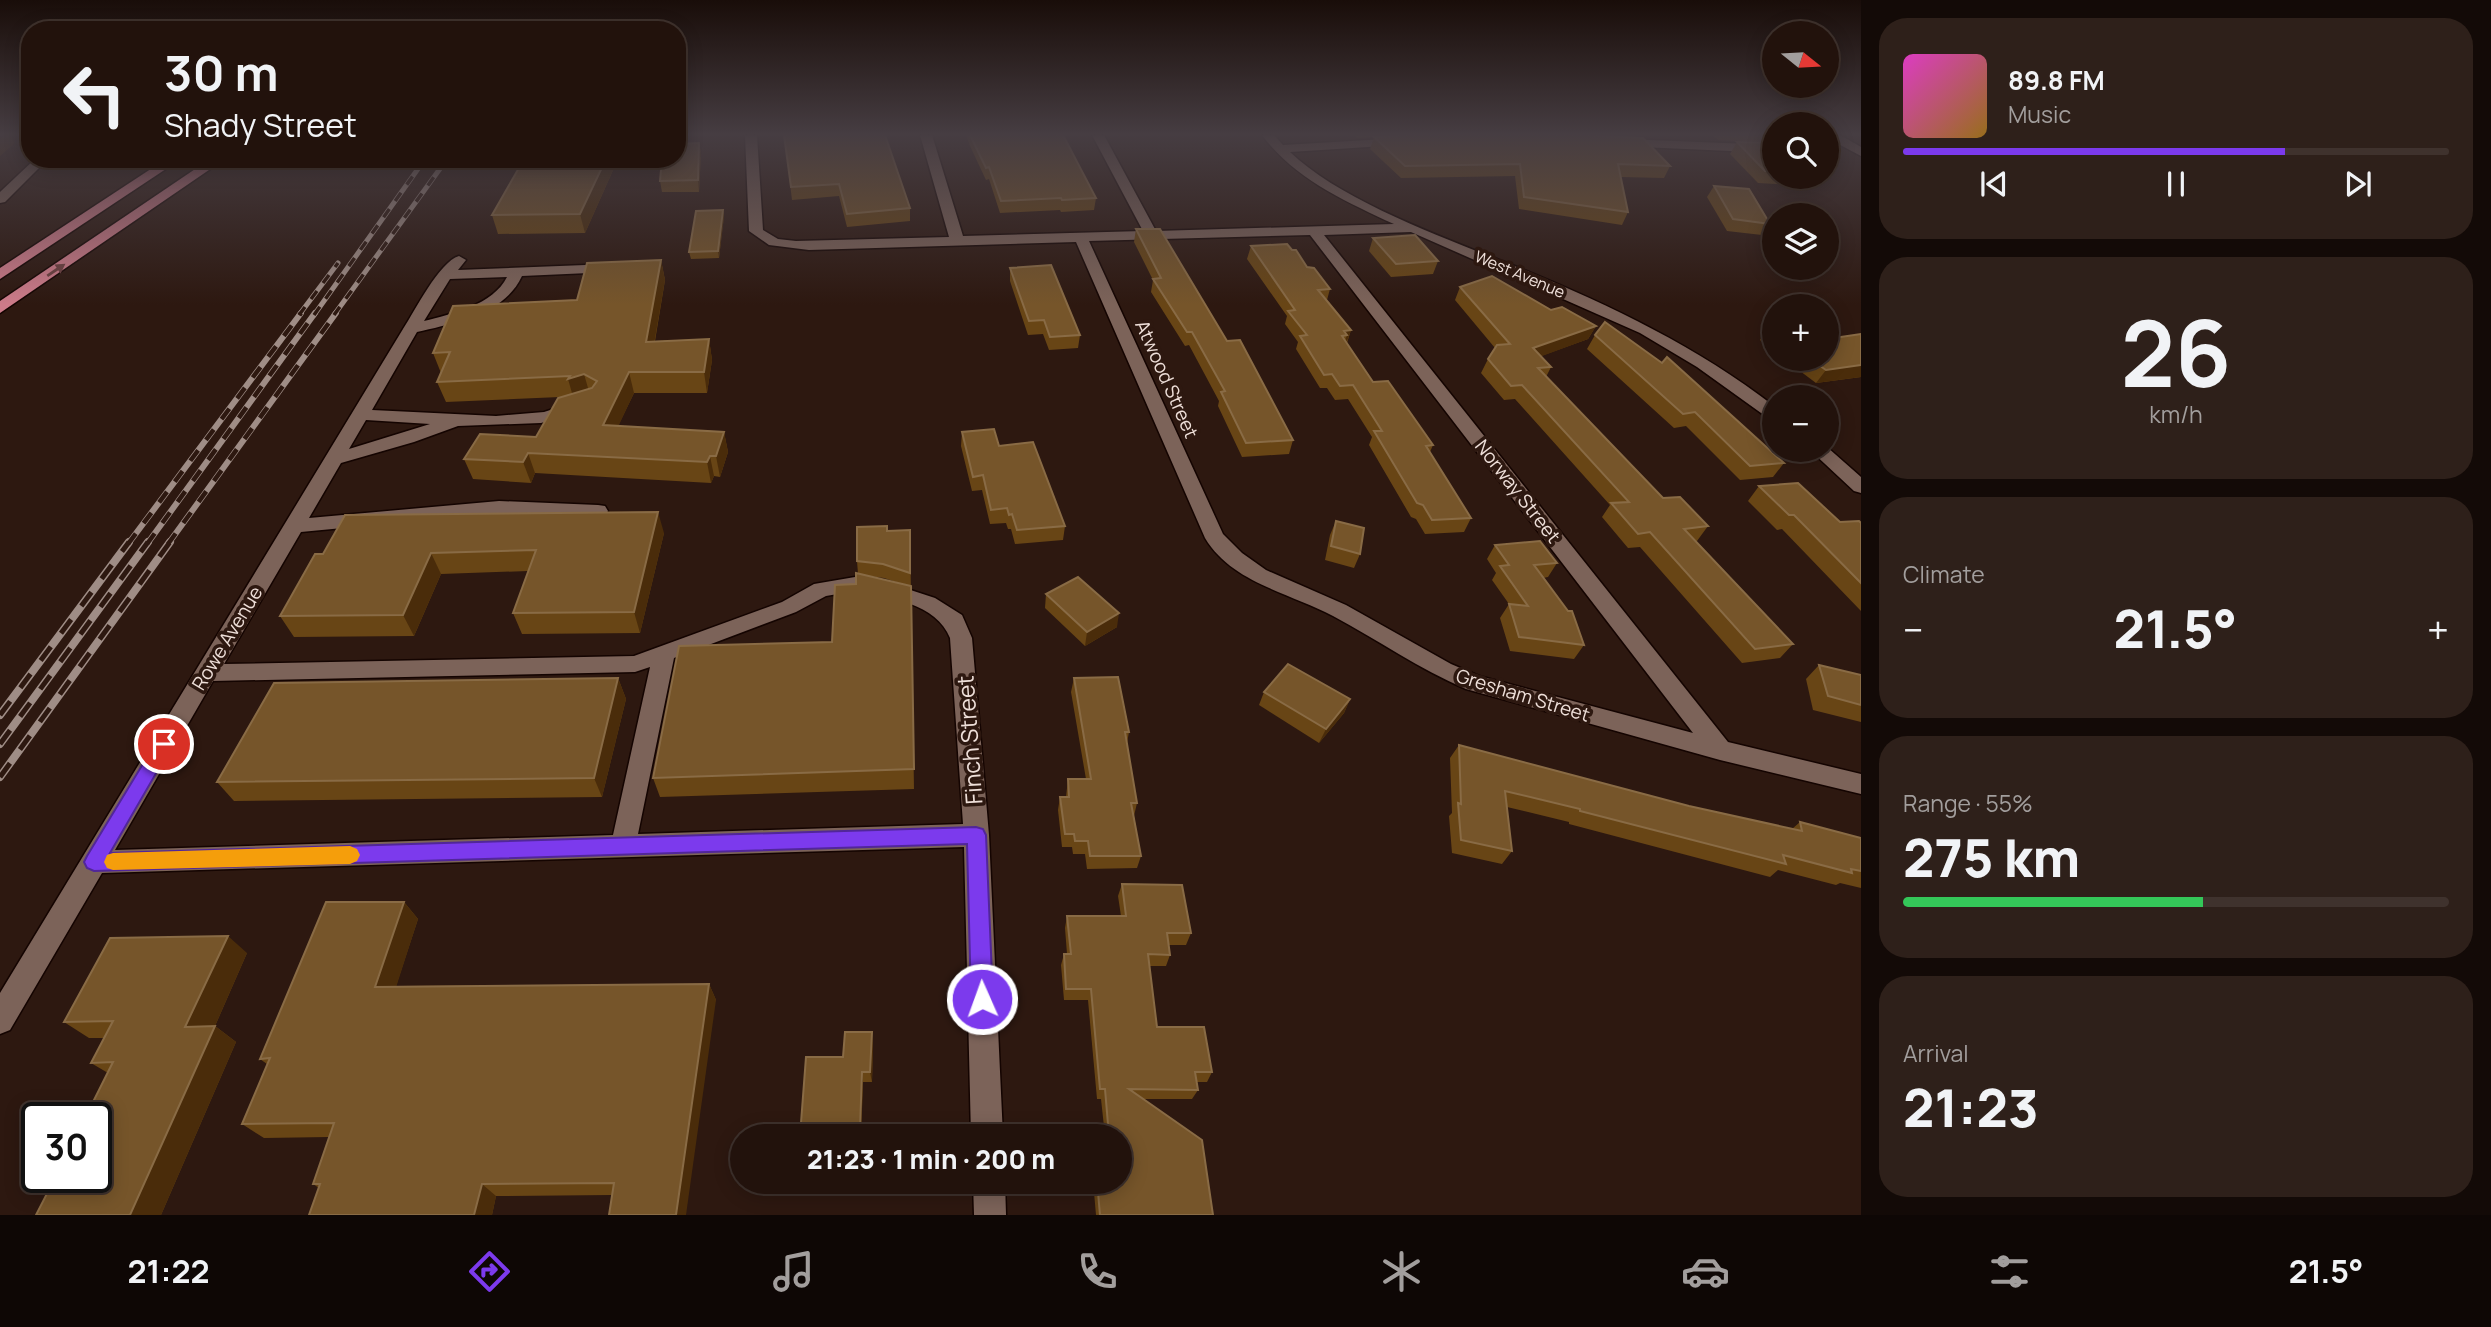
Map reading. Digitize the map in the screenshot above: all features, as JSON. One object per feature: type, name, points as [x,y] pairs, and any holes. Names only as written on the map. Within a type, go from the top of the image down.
[{"type":"highway","points":[[0,275],[126,192]]},
{"type":"highway","points":[[0,308],[171,192]]},
{"type":"street","points":[[754,192],[756,231],[766,240],[787,243],[842,244],[1412,228]]},
{"type":"street","points":[[943,192],[957,240]]},
{"type":"street","points":[[1128,192],[1152,236]]},
{"type":"street","name":"West Avenue","points":[[1339,192],[1412,228],[1636,325],[1699,360],[1762,405]]},
{"type":"street","name":"Norway Street","points":[[1315,232],[1720,750]]},
{"type":"street","name":"Atwood Street","points":[[1081,237],[1215,538]]},
{"type":"street","name":"Rowe Avenue","points":[[0,1020],[359,415],[452,267],[516,273]]},
{"type":"street","points":[[411,329],[454,318],[487,305],[514,283],[516,273],[622,268]]},
{"type":"street","points":[[359,415],[416,416],[456,421],[542,418],[591,402]]},
{"type":"street","points":[[334,459],[456,421]]},
{"type":"street","points":[[1833,462],[1861,487]]},
{"type":"street","points":[[294,526],[499,507],[598,511]]},
{"type":"street","name":"Gresham Street","points":[[1215,538],[1234,558],[1259,575],[1339,610],[1443,670],[1507,693],[1720,750],[1861,784]]},
{"type":"street","name":"Finch Street","points":[[664,654],[789,607],[821,589],[855,584],[883,588],[928,603],[954,621],[961,638],[976,835],[988,1124]]},
{"type":"street","points":[[207,673],[635,664],[664,654]]},
{"type":"street","points":[[623,847],[664,654]]},
{"type":"street","points":[[94,862],[976,835]]},
{"type":"street","points":[[989,1194],[990,1215]]},
{"type":"building","points":[[505,192],[591,192],[580,214],[492,215]]},
{"type":"building","points":[[841,192],[904,192],[910,208],[847,214]]},
{"type":"building","points":[[998,192],[1093,192],[1096,198],[1061,198],[1001,201]]},
{"type":"building","points":[[1523,192],[1624,192],[1628,212],[1524,197]]},
{"type":"building","points":[[1717,192],[1751,192],[1762,211],[1762,223],[1733,219]]},
{"type":"building","points":[[723,210],[718,251],[689,252],[696,211]]},
{"type":"building","points":[[1136,229],[1160,229],[1227,341],[1240,340],[1293,440],[1246,443],[1221,392],[1225,391],[1192,332],[1187,332],[1153,279],[1161,278]]},
{"type":"building","points":[[1415,235],[1438,261],[1396,264],[1373,238]]},
{"type":"building","points":[[1287,244],[1292,250],[1296,250],[1307,267],[1314,268],[1330,289],[1318,290],[1351,330],[1344,331],[1347,335],[1342,336],[1373,382],[1388,381],[1433,445],[1426,446],[1471,518],[1432,520],[1423,505],[1417,503],[1374,431],[1382,431],[1353,385],[1340,386],[1332,374],[1324,375],[1300,336],[1307,335],[1288,311],[1295,310],[1251,246]]},
{"type":"building","points":[[661,260],[646,342],[709,339],[704,372],[629,372],[603,425],[724,432],[716,456],[710,456],[707,462],[528,453],[523,462],[464,459],[480,434],[536,437],[558,398],[592,388],[597,381],[584,374],[568,379],[570,376],[437,382],[450,352],[433,353],[453,306],[577,300],[587,263]]},
{"type":"building","points":[[1051,265],[1080,335],[1050,337],[1044,320],[1029,321],[1010,268]]},
{"type":"building","points":[[1492,276],[1551,310],[1562,307],[1596,326],[1533,348],[1551,367],[1538,368],[1663,498],[1680,497],[1708,526],[1684,529],[1793,644],[1755,649],[1650,532],[1638,534],[1611,503],[1629,502],[1522,385],[1511,386],[1488,359],[1497,345],[1510,344],[1460,287]]},
{"type":"building","points":[[1605,322],[1662,363],[1667,357],[1762,443],[1762,462],[1784,463],[1750,466],[1695,412],[1683,414],[1595,335]]},
{"type":"building","points":[[1861,334],[1861,365],[1839,368],[1839,337]]},
{"type":"building","points":[[994,429],[999,446],[1033,442],[1065,526],[1017,530],[1007,508],[991,510],[983,475],[973,477],[962,432]]},
{"type":"building","points":[[1798,483],[1840,522],[1861,523],[1861,583],[1794,515],[1789,515],[1759,486]]},
{"type":"building","points":[[658,512],[634,612],[513,613],[536,550],[431,553],[403,615],[280,616],[315,554],[323,554],[345,515]]},
{"type":"building","points":[[1336,521],[1364,528],[1360,554],[1331,546]]},
{"type":"building","points":[[887,526],[887,531],[910,530],[910,573],[883,564],[857,561],[857,527]]},
{"type":"building","points":[[1540,541],[1557,563],[1534,565],[1568,611],[1572,611],[1584,645],[1519,637],[1509,604],[1528,606],[1500,566],[1509,565],[1495,545]]},
{"type":"building","points":[[856,573],[911,586],[914,769],[653,778],[679,646],[832,642],[835,585],[856,584]]},
{"type":"building","points":[[1078,577],[1119,613],[1087,632],[1046,594]]},
{"type":"building","points":[[1288,664],[1350,699],[1326,729],[1264,692]]},
{"type":"building","points":[[1819,665],[1861,675],[1861,705],[1828,696]]},
{"type":"building","points":[[1118,677],[1129,732],[1125,732],[1137,803],[1131,803],[1141,856],[1090,856],[1088,841],[1075,841],[1074,834],[1065,834],[1060,797],[1069,797],[1068,779],[1091,779],[1074,678]]},
{"type":"building","points":[[618,678],[594,778],[217,782],[274,683]]},
{"type":"building","points":[[1459,745],[1689,806],[1802,831],[1800,822],[1861,838],[1861,871],[1851,869],[1852,873],[1783,855],[1786,864],[1505,791],[1512,851],[1461,840],[1458,803],[1461,804]]},
{"type":"building","points":[[1122,884],[1182,885],[1191,933],[1167,933],[1170,955],[1148,954],[1157,1027],[1204,1027],[1212,1072],[1195,1072],[1198,1090],[1129,1089],[1202,1140],[1213,1215],[1100,1215],[1098,1194],[1132,1194],[1132,1124],[1108,1124],[1105,1089],[1100,1089],[1091,989],[1066,989],[1064,954],[1071,954],[1067,916],[1126,916]]},
{"type":"building","points":[[326,902],[404,902],[375,987],[709,984],[676,1215],[609,1215],[614,1183],[482,1184],[474,1215],[309,1215],[320,1184],[313,1184],[334,1123],[242,1124],[270,1058],[260,1059]]},
{"type":"building","points":[[228,936],[185,1027],[215,1026],[130,1215],[36,1215],[47,1193],[112,1193],[112,1102],[93,1102],[113,1062],[91,1063],[113,1021],[64,1022],[110,938]]},
{"type":"building","points":[[845,1032],[872,1032],[870,1072],[862,1072],[860,1124],[801,1124],[806,1057],[843,1057]]},
{"type":"railway","points":[[314,315],[402,192]]},
{"type":"railway","points":[[334,315],[423,192]]},
{"type":"railway","points":[[299,315],[338,263]]},
{"type":"railway","points":[[128,544],[301,313]]},
{"type":"railway","points":[[147,544],[315,313]]},
{"type":"railway","points":[[168,544],[336,313]]},
{"type":"railway","points":[[0,715],[129,542]]},
{"type":"railway","points":[[0,744],[148,542]]},
{"type":"railway","points":[[0,777],[170,542]]},
{"type":"slow traffic","points":[[113,862],[350,855]]},
{"type":"route","points":[[164,744],[94,862],[976,835],[982,999]]}]
